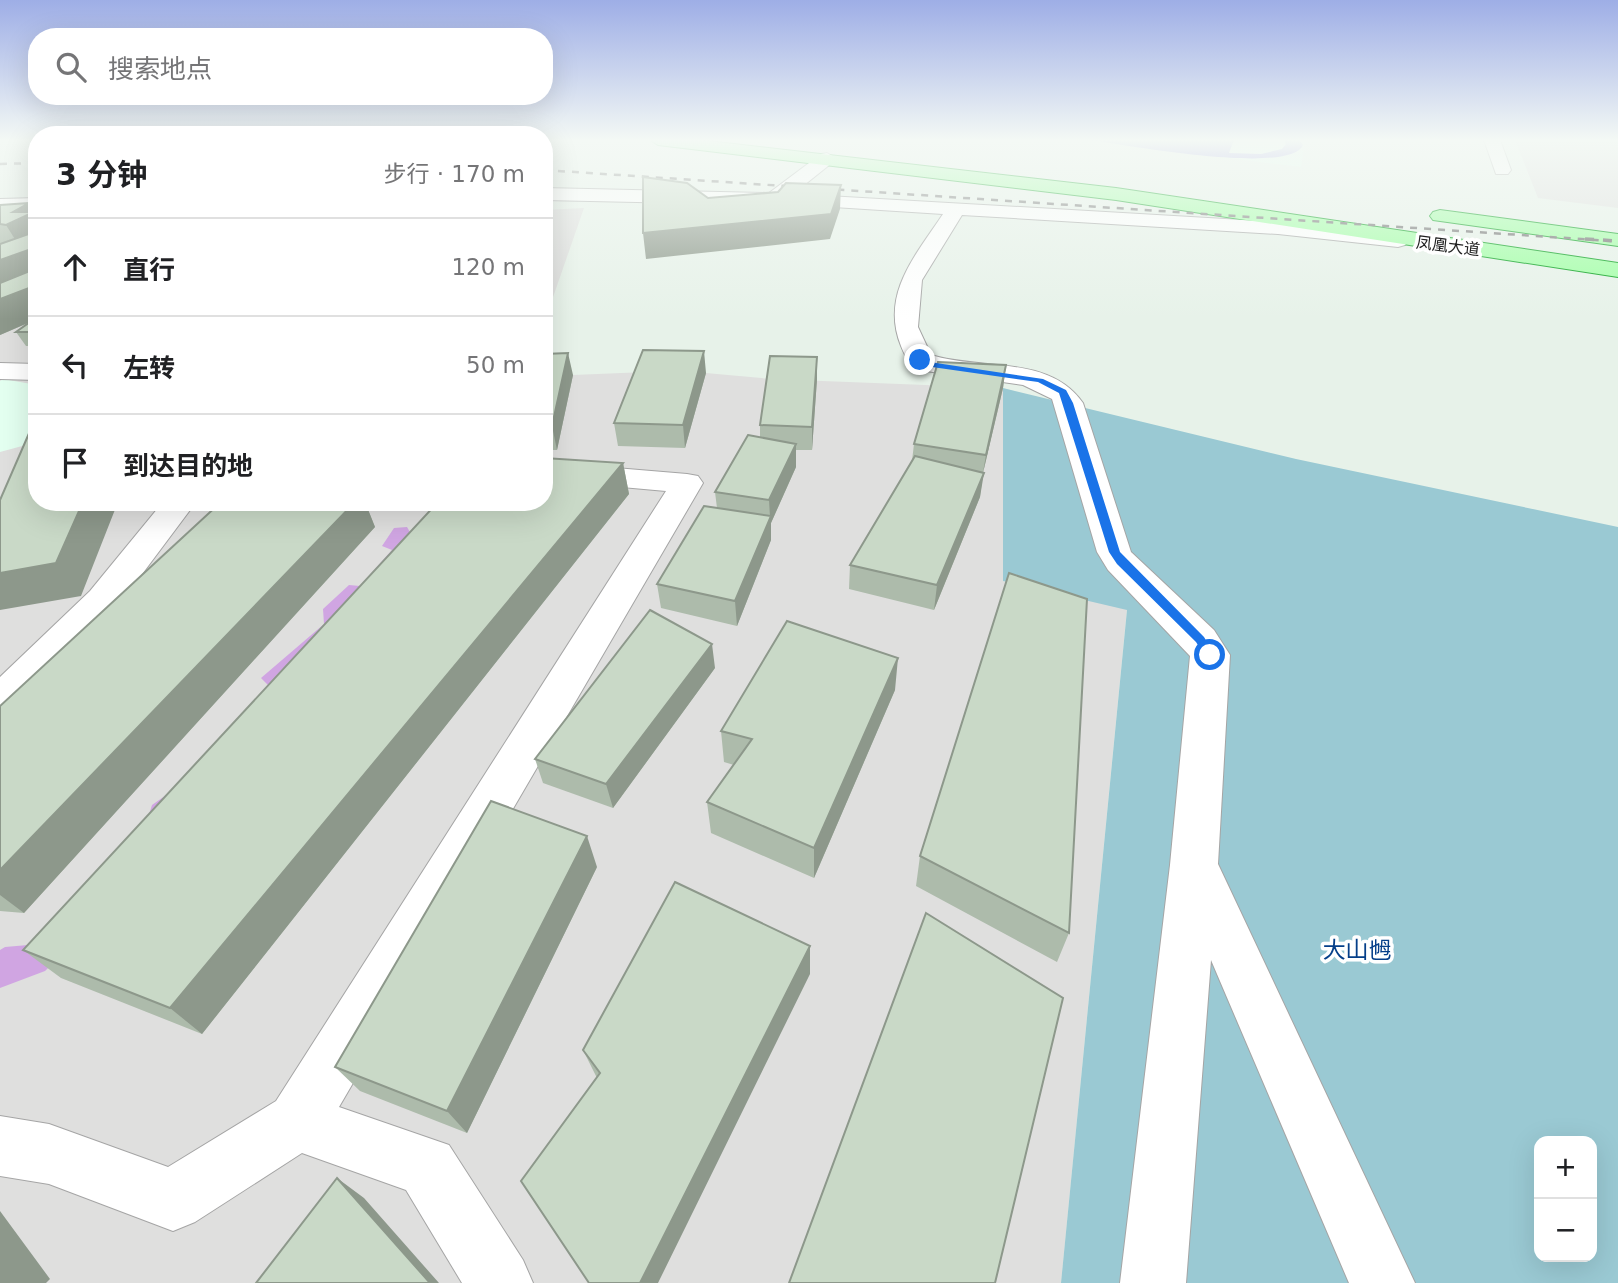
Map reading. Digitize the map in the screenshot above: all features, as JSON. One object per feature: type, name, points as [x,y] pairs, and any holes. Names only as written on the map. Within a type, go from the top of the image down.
[{"type":"main road","name":"凤凰大道","points":[[1155,200],[1618,270]]},
{"type":"main road","name":"凤凰大道","points":[[1420,214],[1618,240]]},
{"type":"street","name":"凤凰大道","points":[[809,200],[1278,229],[1521,255]]},
{"type":"street","points":[[0,205],[28,204]]},
{"type":"street","points":[[956,208],[911,280],[906,327],[915,353],[920,360],[935,365],[1040,380],[1063,391],[1114,552],[1120,562],[1200,640],[1210,655],[1194,864],[1153,1283]]},
{"type":"street","points":[[0,371],[28,372]]},
{"type":"street","points":[[0,1146],[49,1154],[173,1200],[298,1122],[687,483],[553,472]]},
{"type":"street","points":[[0,702],[103,600],[173,511]]},
{"type":"street","points":[[1194,864],[1382,1283]]},
{"type":"street","points":[[298,1122],[427,1167],[500,1283]]},
{"type":"shaded area","points":[[1553,200],[1618,200],[1618,208]]},
{"type":"shaded area","points":[[584,208],[553,297],[553,210]]},
{"type":"shaded area","points":[[28,220],[28,511],[553,511],[553,372],[573,375],[706,373],[771,379],[1003,388],[1003,581],[1127,609],[1061,1283],[0,1283],[0,221]]},
{"type":"shaded area","points":[[3,379],[28,383],[28,444],[0,452],[0,381]]},
{"type":"shaded area","points":[[407,527],[414,539],[90,927],[45,971],[0,988],[0,950],[28,945],[142,837],[152,805],[209,765],[274,691],[261,678],[324,624],[323,609],[349,585],[360,586],[392,550],[382,546],[394,528]]},
{"type":"green space","name":"大山乸","points":[[1003,388],[1296,459],[1618,527],[1618,1283],[1061,1283],[1127,610],[1003,581]]},
{"type":"building","points":[[643,200],[836,200],[831,214],[643,233]]},
{"type":"building","points":[[28,203],[13,212],[28,212],[28,215],[6,225],[0,224],[0,205]]},
{"type":"building","points":[[28,234],[28,250],[0,260],[0,244]]},
{"type":"building","points":[[28,272],[28,288],[0,299],[0,283]]},
{"type":"building","points":[[28,323],[28,332],[16,332]]},
{"type":"building","points":[[643,350],[704,351],[683,425],[614,423]]},
{"type":"building","points":[[568,353],[553,421],[553,354]]},
{"type":"building","points":[[770,356],[817,357],[812,427],[760,425]]},
{"type":"building","points":[[938,362],[1006,365],[986,455],[914,444]]},
{"type":"building","points":[[748,435],[796,444],[769,500],[715,492]]},
{"type":"building","points":[[28,436],[28,511],[79,511],[56,563],[0,573],[0,500]]},
{"type":"building","points":[[915,456],[984,473],[937,585],[850,565]]},
{"type":"building","points":[[553,459],[623,463],[170,1008],[23,950],[430,511],[553,511]]},
{"type":"building","points":[[704,506],[771,516],[735,601],[657,584]]},
{"type":"building","points":[[211,511],[346,511],[0,870],[0,706]]},
{"type":"building","points":[[1009,573],[1087,599],[1069,933],[920,856]]},
{"type":"building","points":[[650,610],[712,644],[606,784],[535,759]]},
{"type":"building","points":[[787,621],[898,658],[814,848],[707,802],[752,739],[721,731]]},
{"type":"building","points":[[491,801],[587,836],[447,1111],[335,1067]]},
{"type":"building","points":[[675,882],[810,946],[640,1283],[589,1283],[521,1181],[600,1073],[583,1050]]},
{"type":"building","points":[[926,913],[1063,998],[995,1283],[789,1283]]},
{"type":"building","points":[[337,1178],[430,1283],[256,1283]]},
{"type":"railway","points":[[993,200],[1611,241]]},
{"type":"railway","points":[[1585,239],[1618,241]]},
{"type":"route","points":[[920,360],[935,365],[1040,380],[1063,391],[1067,396],[1114,552],[1120,562],[1200,640],[1210,655]]}]
